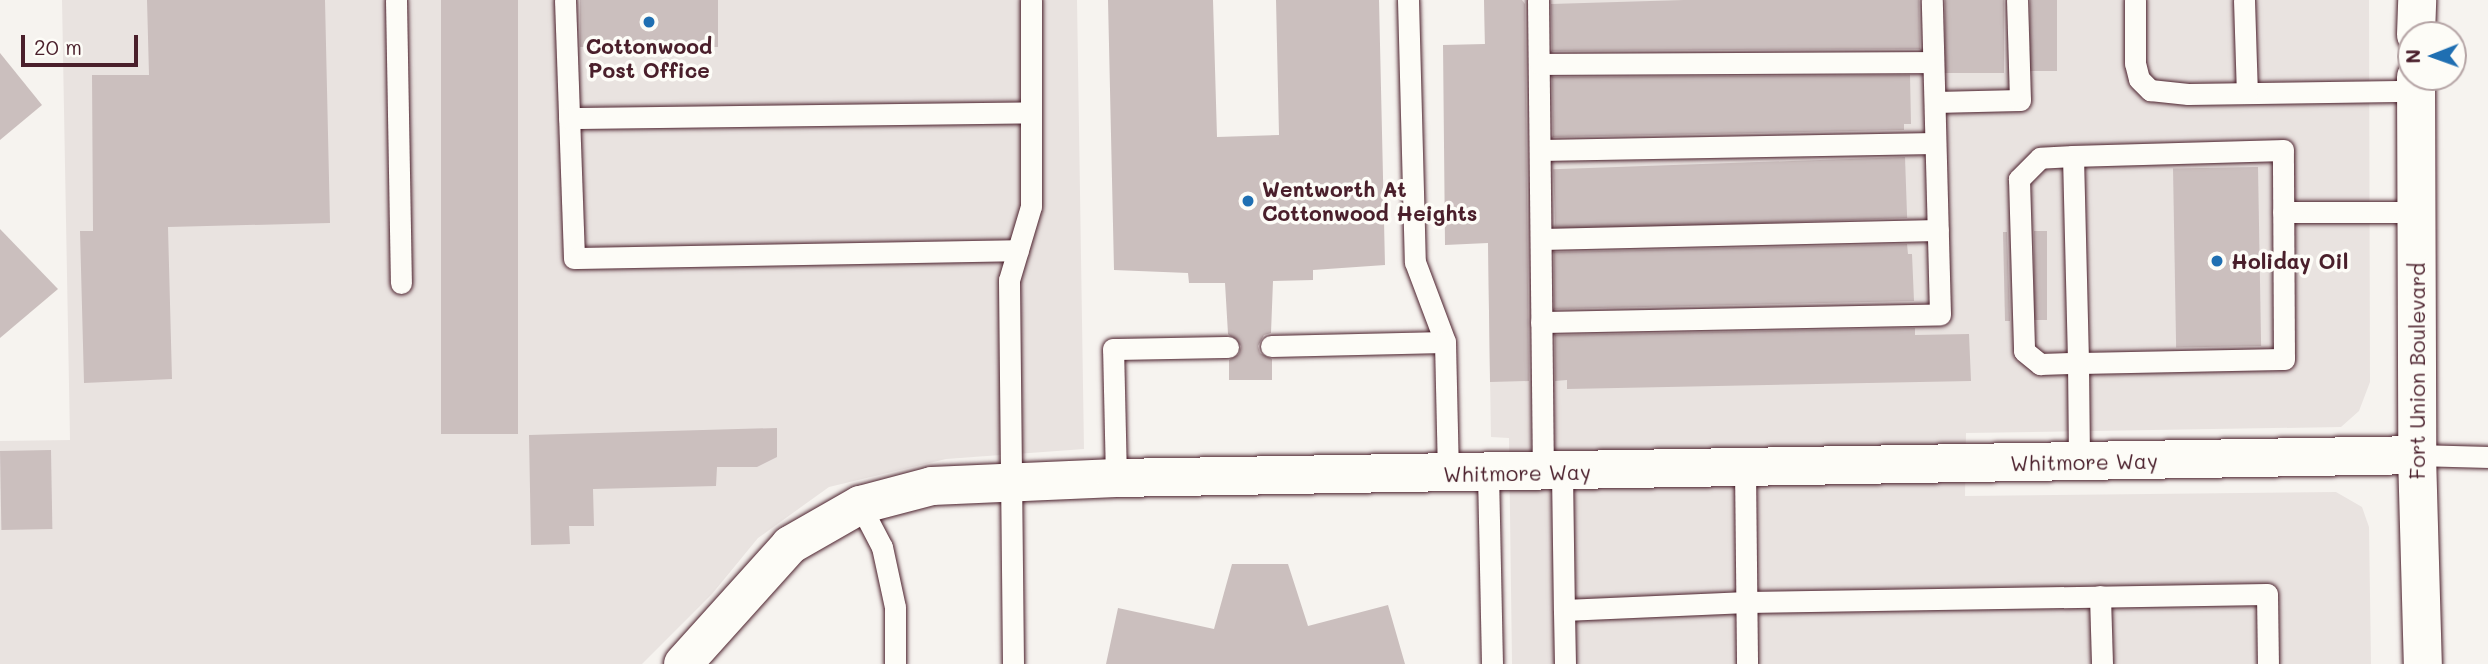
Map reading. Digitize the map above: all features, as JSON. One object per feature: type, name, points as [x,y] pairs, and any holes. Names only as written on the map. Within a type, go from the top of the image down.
[{"type":"street","points":[[2416,21],[2417,0]]},
{"type":"street","name":"Fort Union Boulevard","points":[[2416,91],[2417,455],[2423,664]]},
{"type":"street","name":"Whitmore Way","points":[[683,664],[790,545],[860,505],[932,486],[1116,478],[2417,455]]},
{"type":"lane","points":[[396,0],[401,283]]},
{"type":"lane","points":[[565,0],[574,258],[1018,250]]},
{"type":"lane","points":[[1013,664],[1009,280],[1031,206],[1031,0]]},
{"type":"lane","points":[[1408,0],[1415,262],[1445,342],[1448,474]]},
{"type":"lane","points":[[1538,0],[1541,322],[1564,610],[1565,664]]},
{"type":"lane","points":[[1541,322],[1940,314],[1932,0]]},
{"type":"lane","points":[[1935,102],[2020,100],[2017,0]]},
{"type":"lane","points":[[2135,0],[2135,63],[2139,79],[2150,90],[2168,94],[2246,93],[2397,85]]},
{"type":"lane","points":[[2244,0],[2246,93]]},
{"type":"lane","points":[[1539,64],[1933,61]]},
{"type":"lane","points":[[569,118],[1031,112]]},
{"type":"lane","points":[[1540,150],[1935,143]]},
{"type":"lane","points":[[2283,150],[2284,359],[2040,364],[2024,351],[2019,179],[2040,158],[2073,156],[2283,150]]},
{"type":"lane","points":[[2073,156],[2079,462]]},
{"type":"lane","points":[[2283,212],[2416,212]]},
{"type":"lane","points":[[1541,239],[1938,230]]},
{"type":"lane","points":[[1271,346],[1445,342]]},
{"type":"lane","points":[[1116,478],[1114,349],[1228,347]]},
{"type":"lane","points":[[2417,455],[2488,457]]},
{"type":"lane","points":[[1745,468],[1747,664]]},
{"type":"lane","points":[[1488,473],[1492,664]]},
{"type":"lane","points":[[860,505],[882,547],[895,607],[895,664]]},
{"type":"lane","points":[[1564,610],[1747,602],[2267,593],[2267,664]]},
{"type":"lane","points":[[2100,596],[2102,664]]},
{"type":"shaded area","points":[[62,0],[1077,0],[1084,449],[946,459],[829,487],[758,538],[712,594],[642,664],[0,664],[0,441],[70,440]]},
{"type":"shaded area","points":[[1484,0],[2369,0],[2370,382],[2359,411],[2341,427],[1966,433],[1965,496],[2336,492],[2362,507],[2369,527],[2371,664],[1512,664],[1509,438],[1491,437]]},
{"type":"building","points":[[147,0],[325,0],[330,223],[168,227],[172,379],[84,383],[80,231],[93,231],[92,75],[149,75]]},
{"type":"building","points":[[441,0],[518,0],[518,434],[441,434]]},
{"type":"building","name":"Cottonwood Post Office","points":[[580,0],[718,0],[718,47],[580,47]]},
{"type":"building","name":"Wentworth At Cottonwood Heights","points":[[1108,0],[1213,0],[1217,137],[1279,135],[1276,0],[1379,0],[1385,265],[1313,270],[1313,280],[1273,281],[1271,333],[1264,335],[1258,346],[1260,353],[1272,359],[1272,380],[1229,380],[1229,360],[1239,354],[1241,346],[1228,334],[1225,283],[1189,283],[1188,273],[1114,270]]},
{"type":"building","points":[[1484,0],[1522,0],[1525,4],[1529,381],[1490,382],[1488,243],[1445,245],[1443,45],[1485,44]]},
{"type":"building","points":[[1684,0],[1919,0],[1920,49],[1552,51],[1551,4]]},
{"type":"building","points":[[1945,0],[2004,0],[2004,73],[1945,73]]},
{"type":"building","points":[[2030,0],[2057,0],[2057,71],[2030,71]]},
{"type":"building","points":[[0,53],[42,105],[0,140]]},
{"type":"building","points":[[1910,75],[1911,124],[1904,124],[1904,130],[1553,137],[1552,77]]},
{"type":"building","points":[[1905,157],[1907,218],[1555,230],[1553,169]]},
{"type":"building","name":"Holiday Oil","points":[[2258,167],[2261,346],[2176,347],[2173,168]]},
{"type":"building","points":[[0,229],[58,289],[0,338]]},
{"type":"building","points":[[2034,231],[2047,231],[2047,320],[2034,320]]},
{"type":"building","points":[[2003,232],[2007,232],[2010,321],[2005,321]]},
{"type":"building","points":[[1907,244],[1908,254],[1912,254],[1914,301],[1554,309],[1554,252]]},
{"type":"building","points":[[1915,328],[1915,335],[1969,334],[1971,381],[1567,389],[1567,380],[1555,381],[1555,335]]},
{"type":"building","points":[[777,428],[777,457],[757,467],[717,467],[716,486],[593,489],[594,526],[569,526],[570,544],[531,545],[529,435]]},
{"type":"building","points":[[51,450],[52,529],[1,530],[0,451]]},
{"type":"building","points":[[1232,564],[1288,564],[1308,626],[1388,605],[1405,664],[1106,664],[1118,608],[1214,629]]},
{"type":"place","name":"Cottonwood Post Office","points":[[649,22]]},
{"type":"place","name":"Wentworth At Cottonwood Heights","points":[[1248,201]]},
{"type":"place","name":"Holiday Oil","points":[[2217,261]]}]
